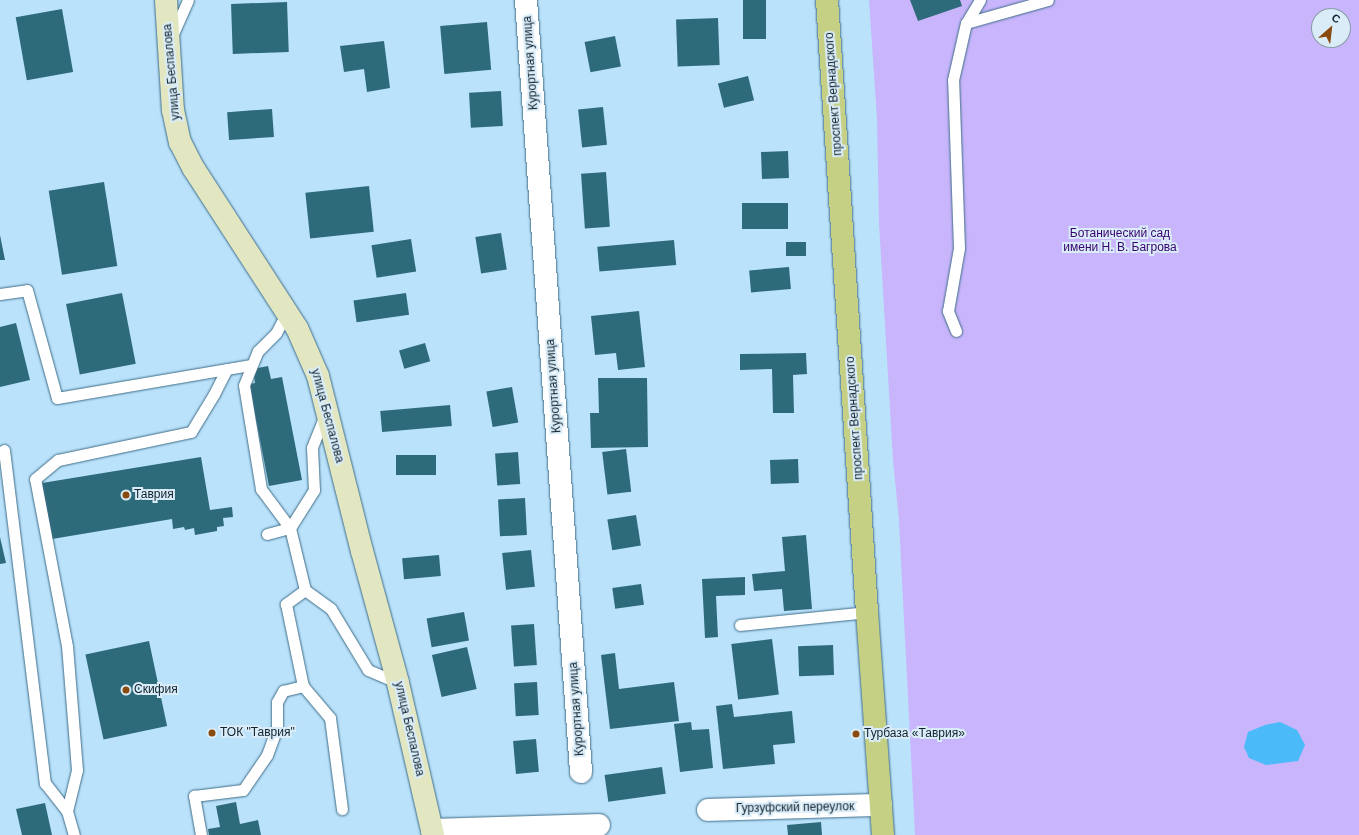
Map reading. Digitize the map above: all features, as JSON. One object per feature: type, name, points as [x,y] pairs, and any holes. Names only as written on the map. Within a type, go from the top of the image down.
[{"type":"main road","name":"улица Беспалова","points":[[166,0],[170,42],[173,110],[180,142],[194,170],[287,312],[306,346],[318,376],[362,551],[398,682],[433,833]]},
{"type":"main road","name":"проспект Вернадского","points":[[827,0],[883,835]]},
{"type":"street","name":"Курортная улица","points":[[526,0],[581,772]]},
{"type":"street","name":"Гурзуфский переулок","points":[[708,810],[881,805]]},
{"type":"street","points":[[433,833],[599,825]]},
{"type":"lane","points":[[170,42],[188,0]]},
{"type":"lane","points":[[956,331],[948,310],[959,248],[953,80],[966,23],[980,0]]},
{"type":"lane","points":[[966,23],[1048,0]]},
{"type":"lane","points":[[0,294],[27,290],[57,398],[251,365]]},
{"type":"lane","points":[[287,312],[276,333],[258,351],[244,385],[261,489],[290,528],[305,590],[331,609],[368,670],[398,682]]},
{"type":"lane","points":[[67,811],[77,770],[67,646],[35,479],[58,460],[191,432],[227,369]]},
{"type":"lane","points":[[268,534],[290,528],[314,490],[312,448],[327,409]]},
{"type":"lane","points":[[4,450],[45,784],[67,811],[74,835]]},
{"type":"lane","points":[[305,590],[286,604],[303,686],[330,718],[342,809]]},
{"type":"lane","points":[[740,624],[867,612]]},
{"type":"lane","points":[[201,835],[194,796],[243,790],[267,755],[277,728],[277,702],[283,691],[303,686]]},
{"type":"green space","name":"Ботанический сад имени Н. В. Багрова","points":[[869,0],[1359,0],[1359,835],[915,835],[899,521],[893,460],[879,223],[877,119]]},
{"type":"water","points":[[1280,722],[1297,730],[1305,745],[1298,761],[1266,765],[1249,758],[1244,747],[1248,732],[1265,725]]},
{"type":"building","points":[[743,0],[766,0],[766,39],[743,39]]},
{"type":"building","points":[[910,0],[960,0],[962,6],[918,21]]},
{"type":"building","points":[[287,2],[289,52],[233,54],[231,4]]},
{"type":"building","points":[[62,9],[73,72],[27,80],[16,17]]},
{"type":"building","points":[[718,18],[720,65],[678,66],[676,19]]},
{"type":"building","points":[[487,22],[491,70],[444,74],[440,26]]},
{"type":"building","points":[[615,36],[621,66],[590,72],[585,42]]},
{"type":"building","points":[[384,41],[390,88],[367,92],[364,69],[344,72],[340,46]]},
{"type":"building","points":[[748,76],[754,100],[724,108],[718,83]]},
{"type":"building","points":[[501,91],[503,126],[471,128],[469,93]]},
{"type":"building","points":[[603,107],[607,145],[582,147],[578,110]]},
{"type":"building","points":[[272,109],[274,137],[229,140],[227,112]]},
{"type":"building","points":[[788,151],[789,178],[762,179],[761,152]]},
{"type":"building","points":[[606,172],[610,227],[585,229],[581,174]]},
{"type":"building","points":[[104,182],[117,266],[62,275],[49,191]]},
{"type":"building","points":[[369,186],[374,232],[310,238],[305,193]]},
{"type":"building","points":[[742,203],[788,203],[788,229],[742,229]]},
{"type":"building","points":[[501,233],[507,270],[481,274],[475,237]]},
{"type":"building","points":[[0,235],[5,260],[0,260]]},
{"type":"building","points":[[411,239],[416,272],[377,278],[371,245]]},
{"type":"building","points":[[674,240],[676,265],[599,272],[597,247]]},
{"type":"building","points":[[786,242],[806,242],[806,256],[786,256]]},
{"type":"building","points":[[789,267],[791,289],[751,292],[749,270]]},
{"type":"building","points":[[122,293],[136,364],[80,375],[66,304]]},
{"type":"building","points":[[406,293],[409,315],[357,322],[354,300]]},
{"type":"building","points":[[639,311],[645,367],[618,370],[616,353],[595,355],[591,316]]},
{"type":"building","points":[[16,323],[30,380],[0,387],[0,327]]},
{"type":"building","points":[[425,343],[430,361],[404,369],[399,350]]},
{"type":"building","points":[[806,353],[807,374],[793,375],[794,413],[773,413],[772,369],[740,370],[740,354]]},
{"type":"building","points":[[268,366],[271,379],[282,377],[302,480],[269,486],[249,384],[255,383],[253,369]]},
{"type":"building","points":[[598,378],[647,378],[648,447],[591,448],[590,413],[599,413]]},
{"type":"building","points":[[512,387],[518,422],[493,427],[486,392]]},
{"type":"building","points":[[450,405],[452,426],[382,432],[380,411]]},
{"type":"building","points":[[626,449],[631,492],[607,495],[602,452]]},
{"type":"building","points":[[518,452],[520,484],[497,486],[495,454]]},
{"type":"building","points":[[396,455],[436,455],[436,475],[396,475]]},
{"type":"building","name":"Таврия","points":[[201,457],[210,510],[232,507],[233,517],[223,518],[224,526],[217,527],[217,531],[195,535],[194,528],[185,530],[184,527],[173,529],[172,519],[52,539],[42,483]]},
{"type":"building","points":[[798,459],[799,483],[771,484],[770,460]]},
{"type":"building","points":[[525,498],[527,535],[500,536],[498,499]]},
{"type":"building","points":[[636,515],[641,546],[612,550],[607,520]]},
{"type":"building","points":[[806,535],[812,609],[784,611],[782,589],[754,591],[752,574],[785,571],[782,537]]},
{"type":"building","points":[[0,537],[6,563],[0,564]]},
{"type":"building","points":[[531,550],[535,587],[506,590],[502,553]]},
{"type":"building","points":[[439,555],[441,576],[404,579],[402,558]]},
{"type":"building","points":[[745,577],[745,595],[716,596],[718,637],[705,638],[702,579]]},
{"type":"building","points":[[641,584],[644,605],[615,609],[612,588]]},
{"type":"building","points":[[464,612],[469,641],[432,647],[427,619]]},
{"type":"building","points":[[534,624],[537,665],[514,667],[511,626]]},
{"type":"building","points":[[772,639],[779,695],[738,700],[731,644]]},
{"type":"building","name":"Скифия","points":[[149,641],[167,726],[104,740],[85,655]]},
{"type":"building","points":[[833,645],[834,675],[799,676],[798,646]]},
{"type":"building","points":[[467,647],[477,689],[442,697],[432,655]]},
{"type":"building","points":[[615,653],[619,689],[674,682],[679,721],[610,729],[601,655]]},
{"type":"building","points":[[537,682],[539,715],[516,716],[514,683]]},
{"type":"building","points":[[732,704],[734,717],[792,711],[795,743],[773,745],[775,764],[723,769],[716,706]]},
{"type":"building","points":[[691,722],[692,730],[709,729],[713,768],[680,772],[674,724]]},
{"type":"building","points":[[536,739],[539,772],[516,774],[513,741]]},
{"type":"building","points":[[662,767],[666,794],[608,802],[605,775]]},
{"type":"building","points":[[236,802],[240,824],[258,820],[261,835],[209,835],[208,829],[220,827],[216,806]]},
{"type":"building","points":[[45,803],[52,835],[22,835],[16,809]]},
{"type":"building","points":[[821,822],[822,835],[788,835],[787,825]]},
{"type":"place","name":"Таврия","points":[[126,495]]},
{"type":"place","name":"Скифия","points":[[126,690]]},
{"type":"place","name":"ТОК \"Таврия\"","points":[[212,733]]},
{"type":"place","name":"Турбаза «Таврия»","points":[[856,734]]}]
